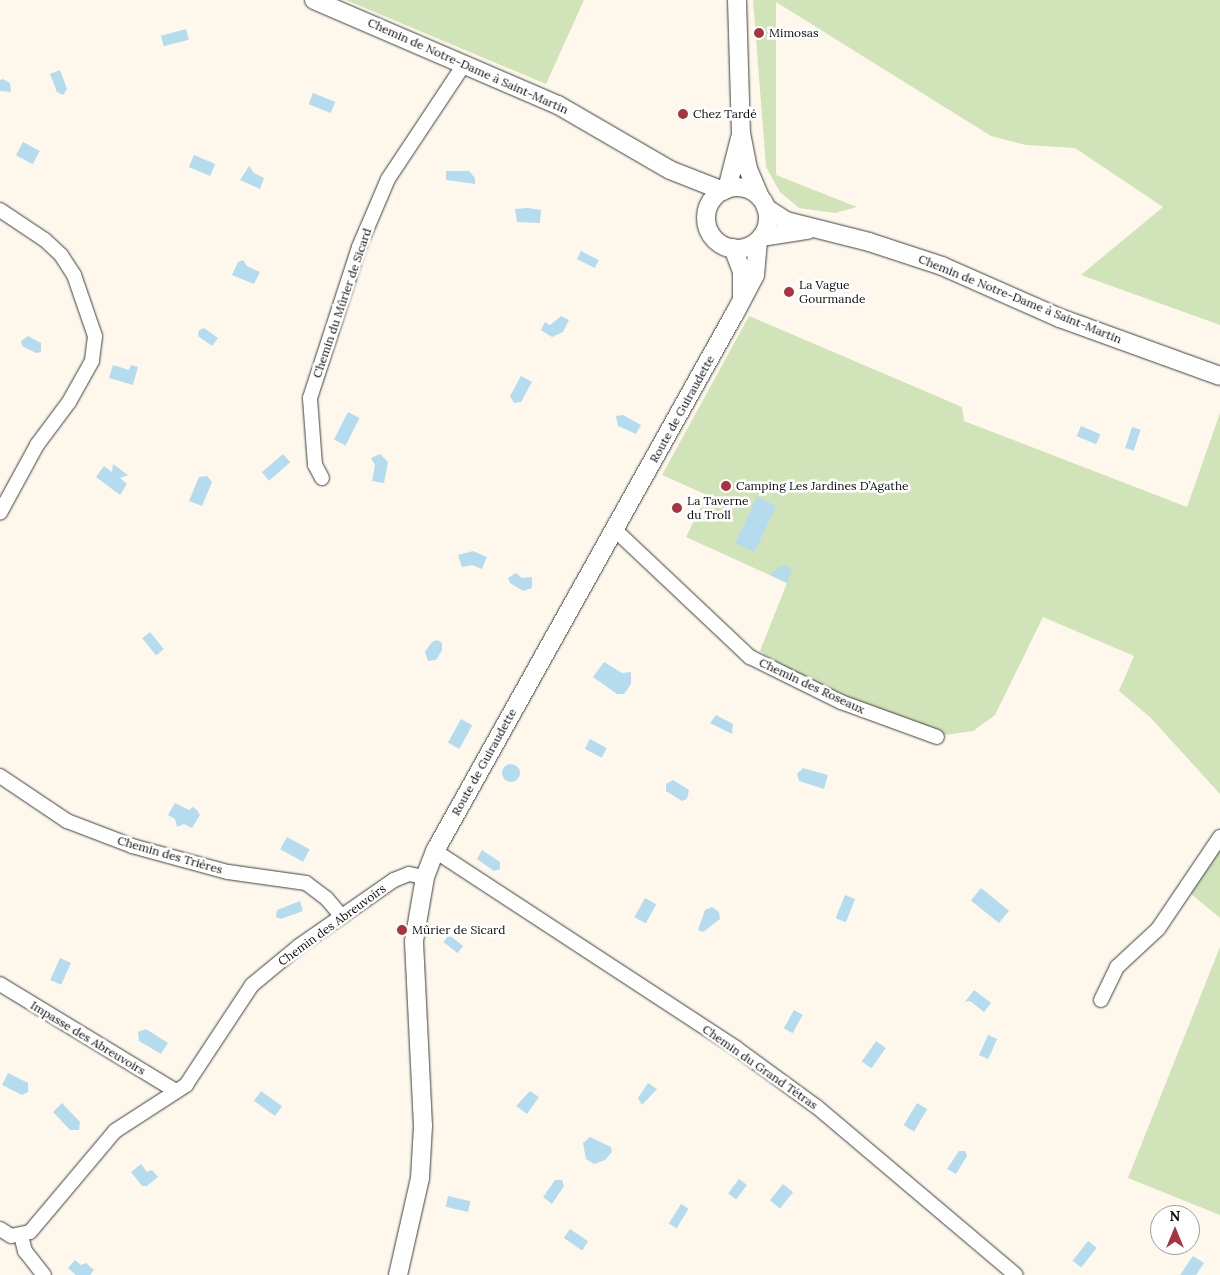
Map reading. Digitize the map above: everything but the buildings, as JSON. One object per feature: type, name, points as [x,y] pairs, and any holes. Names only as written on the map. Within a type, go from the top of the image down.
[{"type":"street","name":"Chemin de Notre-Dame à Saint-Martin","points":[[314,0],[465,63],[558,105],[670,170],[696,192],[707,209]]},
{"type":"street","points":[[737,0],[741,133],[748,169],[763,203],[768,224],[760,239],[746,247],[733,248],[721,244],[712,235],[706,222],[707,209],[725,190],[741,133]]},
{"type":"street","name":"Chemin du Mûrier de Sicard","points":[[322,478],[315,465],[310,398],[359,247],[388,180],[465,63]]},
{"type":"street","name":"Chemin de Notre-Dame à Saint-Martin","points":[[670,170],[725,190]]},
{"type":"street","points":[[725,190],[742,188],[763,203]]},
{"type":"street","name":"Chemin de Notre-Dame à Saint-Martin","points":[[763,203],[786,221],[817,228],[942,266],[1060,318],[1220,376]]},
{"type":"street","points":[[0,210],[45,240],[61,255],[74,275],[95,336],[92,361],[69,402],[37,445],[0,513]]},
{"type":"street","name":"Chemin de Notre-Dame à Saint-Martin","points":[[760,239],[817,228]]},
{"type":"street","name":"Route de Guiraudette","points":[[398,1275],[420,1178],[423,1126],[414,941],[425,878],[435,851],[742,298],[754,274],[760,239]]},
{"type":"street","name":"Route de Guiraudette","points":[[733,248],[742,272],[742,298]]},
{"type":"street","name":"Chemin des Roseaux","points":[[614,529],[750,657],[841,702],[937,737]]},
{"type":"street","name":"Chemin des Trières","points":[[0,776],[67,821],[132,846],[228,872],[306,883],[327,898],[342,918]]},
{"type":"street","points":[[1101,1000],[1117,967],[1158,929],[1220,838]]},
{"type":"street","name":"Chemin du Grand Tétras","points":[[435,851],[668,1006],[736,1048],[817,1107],[1016,1275]]},
{"type":"street","name":"Chemin des Abreuvoirs","points":[[21,1236],[30,1232],[48,1215],[115,1131],[186,1085],[252,985],[299,946],[342,918],[394,880],[409,874],[425,878]]},
{"type":"street","name":"Impasse des Abreuvoirs","points":[[0,984],[176,1091]]},
{"type":"street","points":[[0,1230],[8,1235],[21,1236],[25,1251],[44,1275]]},
{"type":"green space","points":[[346,0],[584,0],[546,84]]},
{"type":"green space","points":[[753,0],[1220,0],[1220,325],[1081,275],[1163,207],[1075,148],[1026,145],[991,136],[776,2],[776,175],[857,207],[835,213],[799,208],[780,192],[766,167]]},
{"type":"green space","points":[[749,316],[962,407],[964,421],[1187,507],[1220,413],[1220,794],[1150,717],[1119,691],[1134,656],[1043,617],[995,715],[973,731],[945,735],[865,705],[792,673],[760,651],[787,583],[686,537],[707,495],[662,475]]},
{"type":"green space","points":[[1220,845],[1220,918],[1190,893]]},
{"type":"green space","points":[[1220,947],[1220,1215],[1200,1207],[1200,1205],[1195,1205],[1128,1178]]},
{"type":"water","points":[[186,29],[189,40],[164,46],[161,36]]},
{"type":"water","points":[[60,70],[67,89],[63,95],[57,92],[50,74]]},
{"type":"water","points":[[3,79],[10,83],[11,92],[0,91],[0,80]]},
{"type":"water","points":[[313,93],[335,102],[331,113],[309,104]]},
{"type":"water","points":[[23,142],[40,151],[33,164],[16,155]]},
{"type":"water","points":[[194,155],[215,164],[210,176],[189,167]]},
{"type":"water","points":[[249,166],[254,173],[264,178],[260,189],[240,180]]},
{"type":"water","points":[[446,171],[469,171],[475,178],[475,184],[446,180]]},
{"type":"water","points":[[515,209],[541,210],[540,223],[517,222]]},
{"type":"water","points":[[581,251],[599,260],[595,268],[577,259]]},
{"type":"water","points":[[243,260],[247,266],[260,272],[254,284],[232,275],[238,262]]},
{"type":"water","points":[[561,316],[569,320],[563,332],[552,337],[541,330],[545,322],[550,325]]},
{"type":"water","points":[[204,328],[218,338],[212,346],[198,336],[199,330]]},
{"type":"water","points":[[28,336],[41,343],[41,352],[36,353],[22,346],[21,341]]},
{"type":"water","points":[[113,365],[129,370],[131,365],[138,367],[133,385],[109,378]]},
{"type":"water","points":[[521,376],[532,382],[521,402],[514,403],[510,396]]},
{"type":"water","points":[[348,412],[360,418],[346,446],[334,440]]},
{"type":"water","points":[[623,415],[641,425],[636,434],[618,426],[616,416]]},
{"type":"water","points":[[1081,426],[1100,434],[1096,444],[1077,436]]},
{"type":"water","points":[[1132,427],[1141,430],[1134,451],[1125,448]]},
{"type":"water","points":[[283,454],[290,462],[269,481],[262,472]]},
{"type":"water","points":[[380,454],[388,462],[384,483],[372,481],[375,465],[371,458]]},
{"type":"water","points":[[113,464],[128,475],[120,478],[127,484],[120,495],[96,477],[104,466],[112,472]]},
{"type":"water","points":[[207,476],[212,482],[202,506],[189,501],[199,477]]},
{"type":"water","points":[[757,497],[776,506],[754,552],[735,543]]},
{"type":"water","points":[[473,551],[487,557],[482,569],[472,565],[462,567],[458,555]]},
{"type":"water","points":[[786,566],[792,569],[787,583],[770,575],[779,567]]},
{"type":"water","points":[[516,573],[522,578],[532,577],[532,588],[523,591],[510,583],[508,578]]},
{"type":"water","points":[[150,632],[164,649],[156,655],[142,638]]},
{"type":"water","points":[[437,640],[442,643],[442,650],[436,660],[428,661],[425,652],[432,642]]},
{"type":"water","points":[[604,662],[622,673],[631,672],[631,684],[624,694],[617,694],[593,677]]},
{"type":"water","points":[[716,715],[733,724],[732,734],[710,723]]},
{"type":"water","points":[[461,719],[472,725],[459,749],[448,743]]},
{"type":"water","points":[[590,739],[607,748],[602,758],[585,749]]},
{"type":"water","points":[[511,764],[517,767],[520,773],[517,779],[511,782],[505,779],[502,773],[505,767]]},
{"type":"water","points":[[803,768],[828,775],[824,789],[799,781],[797,774]]},
{"type":"water","points":[[673,780],[689,790],[687,799],[682,801],[666,791],[666,784]]},
{"type":"water","points":[[175,803],[189,810],[193,807],[197,810],[200,815],[192,828],[184,824],[177,827],[175,819],[168,815]]},
{"type":"water","points":[[287,837],[310,850],[303,862],[280,849]]},
{"type":"water","points":[[482,850],[500,862],[500,869],[494,871],[477,859]]},
{"type":"water","points":[[981,888],[1009,911],[999,923],[971,900]]},
{"type":"water","points":[[845,895],[855,899],[846,922],[836,918]]},
{"type":"water","points":[[645,898],[656,904],[646,924],[634,917]]},
{"type":"water","points":[[300,901],[303,911],[281,919],[276,917],[277,910]]},
{"type":"water","points":[[712,907],[719,912],[720,919],[703,932],[698,930],[705,910]]},
{"type":"water","points":[[449,935],[463,946],[458,953],[443,942]]},
{"type":"water","points":[[60,958],[71,963],[61,985],[50,980]]},
{"type":"water","points":[[974,990],[991,1003],[984,1012],[970,1001],[965,1002]]},
{"type":"water","points":[[794,1010],[803,1015],[793,1033],[784,1028]]},
{"type":"water","points":[[146,1029],[168,1043],[161,1054],[139,1041],[138,1032]]},
{"type":"water","points":[[988,1035],[997,1039],[988,1059],[979,1055]]},
{"type":"water","points":[[876,1041],[886,1048],[871,1068],[862,1061]]},
{"type":"water","points":[[8,1073],[28,1083],[28,1092],[22,1095],[2,1085]]},
{"type":"water","points":[[648,1083],[657,1089],[642,1105],[638,1098]]},
{"type":"water","points":[[261,1091],[282,1106],[275,1116],[254,1101]]},
{"type":"water","points":[[530,1091],[539,1097],[527,1114],[516,1106]]},
{"type":"water","points":[[62,1103],[80,1122],[79,1130],[70,1130],[53,1112]]},
{"type":"water","points":[[917,1103],[927,1109],[914,1131],[904,1125]]},
{"type":"water","points":[[590,1137],[611,1147],[612,1152],[605,1160],[594,1164],[586,1159],[583,1143]]},
{"type":"water","points":[[959,1151],[965,1151],[967,1156],[956,1174],[947,1169]]},
{"type":"water","points":[[141,1164],[147,1172],[152,1170],[158,1177],[147,1186],[142,1186],[131,1172]]},
{"type":"water","points":[[739,1179],[747,1185],[736,1199],[728,1193]]},
{"type":"water","points":[[555,1180],[562,1180],[564,1186],[552,1204],[543,1197]]},
{"type":"water","points":[[783,1184],[793,1192],[780,1209],[770,1200]]},
{"type":"water","points":[[448,1196],[470,1201],[468,1212],[446,1207]]},
{"type":"water","points":[[681,1204],[689,1209],[676,1228],[669,1224]]},
{"type":"water","points":[[570,1229],[588,1241],[582,1250],[564,1238]]},
{"type":"water","points":[[1088,1241],[1097,1248],[1081,1267],[1073,1261]]},
{"type":"water","points":[[1193,1256],[1204,1263],[1196,1275],[1180,1275]]},
{"type":"water","points":[[75,1260],[81,1265],[86,1263],[94,1270],[90,1275],[76,1275],[68,1268]]},
{"type":"place","name":"Mimosas","points":[[759,33]]},
{"type":"place","name":"Chez Tardé","points":[[683,114]]},
{"type":"place","name":"La Vague Gourmande","points":[[789,292]]},
{"type":"place","name":"Camping Les Jardines D’Agathe","points":[[726,486]]},
{"type":"place","name":"La Taverne du Troll","points":[[677,508]]},
{"type":"place","name":"Mûrier de Sicard","points":[[402,930]]}]
